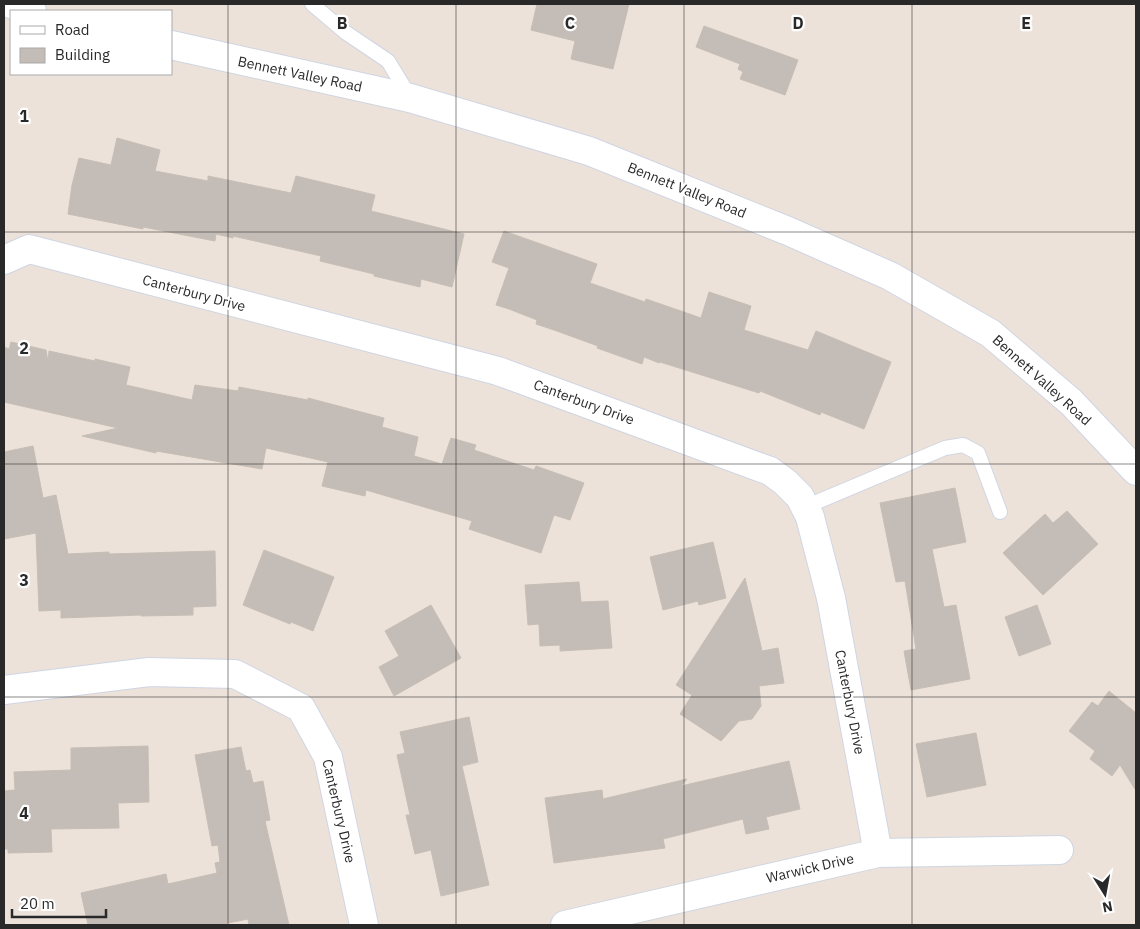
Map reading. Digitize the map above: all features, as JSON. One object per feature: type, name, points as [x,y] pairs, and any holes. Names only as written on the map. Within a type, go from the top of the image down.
[{"type":"street","points":[[11,4],[29,10]]},
{"type":"street","name":"Bennett Valley Road","points":[[172,45],[410,98],[590,150],[788,231],[890,276],[990,333],[1071,402],[1136,472]]},
{"type":"street","name":"Canterbury Drive","points":[[4,260],[29,250],[498,371],[770,471],[785,482],[800,497],[810,517],[831,598],[878,853]]},
{"type":"street","name":"Canterbury Drive","points":[[4,690],[148,672],[235,674],[301,708],[328,757],[364,925]]},
{"type":"street","name":"Warwick Drive","points":[[565,925],[878,853],[1059,850]]},
{"type":"lane","points":[[312,4],[345,32],[388,61],[410,98]]},
{"type":"lane","points":[[805,507],[945,448],[963,446],[978,453],[1000,512]]},
{"type":"building","points":[[537,4],[629,4],[613,69],[571,59],[575,41],[531,30]]},
{"type":"building","points":[[704,26],[798,60],[785,95],[740,79],[743,72],[738,69],[740,64],[696,47]]},
{"type":"building","points":[[117,138],[160,150],[155,171],[208,181],[208,176],[291,193],[296,176],[375,195],[371,211],[464,234],[452,287],[421,279],[420,287],[320,261],[321,256],[233,236],[233,238],[216,234],[215,241],[68,214],[72,185],[79,158],[111,165]]},
{"type":"building","points":[[504,231],[597,264],[590,283],[645,302],[646,299],[701,318],[709,292],[751,306],[744,330],[808,350],[816,331],[891,362],[864,429],[821,412],[820,415],[760,391],[759,393],[644,357],[642,364],[536,324],[537,320],[496,305],[509,268],[492,262]]},
{"type":"building","points":[[11,342],[46,350],[48,362],[49,351],[130,367],[126,385],[192,400],[195,385],[238,391],[239,387],[308,400],[308,398],[384,418],[382,427],[418,437],[414,456],[442,464],[451,438],[476,445],[474,450],[534,470],[536,466],[584,483],[570,520],[554,515],[541,553],[469,529],[472,521],[366,490],[365,496],[322,486],[328,462],[266,448],[262,469],[156,451],[156,453],[82,436],[118,428],[4,402],[4,347],[9,349]]},
{"type":"building","points":[[33,446],[43,498],[56,495],[68,554],[215,551],[216,606],[193,607],[193,615],[61,618],[61,610],[39,611],[36,533],[4,539],[4,452]]},
{"type":"building","points":[[955,488],[966,542],[932,549],[944,607],[956,605],[970,679],[911,690],[904,651],[916,649],[905,581],[896,582],[880,503]]},
{"type":"building","points":[[1067,511],[1098,544],[1043,595],[1003,553],[1045,514],[1053,523]]},
{"type":"building","points":[[713,542],[726,598],[699,605],[698,601],[663,610],[650,557]]},
{"type":"building","points":[[264,550],[334,577],[313,631],[243,605]]},
{"type":"building","points":[[745,578],[762,651],[778,648],[784,683],[759,686],[761,706],[752,719],[739,721],[721,741],[680,714],[692,695],[676,685]]},
{"type":"building","points":[[579,582],[581,602],[608,601],[612,648],[560,651],[560,645],[540,646],[539,624],[528,625],[525,585]]},
{"type":"building","points":[[431,605],[461,658],[394,696],[379,667],[399,656],[385,631]]},
{"type":"building","points":[[1037,605],[1051,644],[1019,656],[1005,617]]},
{"type":"building","points":[[1109,691],[1136,713],[1136,791],[1120,765],[1112,776],[1090,759],[1095,751],[1069,731],[1092,702],[1098,706]]},
{"type":"building","points":[[469,717],[478,762],[462,766],[489,885],[441,896],[431,850],[415,854],[406,815],[410,815],[397,755],[405,753],[400,732]]},
{"type":"building","points":[[976,733],[986,785],[927,797],[916,744]]},
{"type":"building","points":[[148,746],[149,802],[118,803],[119,828],[51,829],[52,852],[8,853],[8,849],[4,849],[4,791],[15,790],[14,772],[71,770],[71,748]]},
{"type":"building","points":[[241,747],[246,771],[250,770],[253,783],[263,781],[270,820],[265,821],[289,925],[249,925],[248,919],[218,925],[88,925],[81,893],[166,874],[168,884],[217,873],[215,863],[220,862],[218,845],[212,846],[195,755]]},
{"type":"building","points":[[789,761],[800,809],[766,817],[769,829],[746,834],[743,819],[663,839],[665,848],[554,863],[545,798],[602,790],[603,799],[687,779],[681,786]]}]
